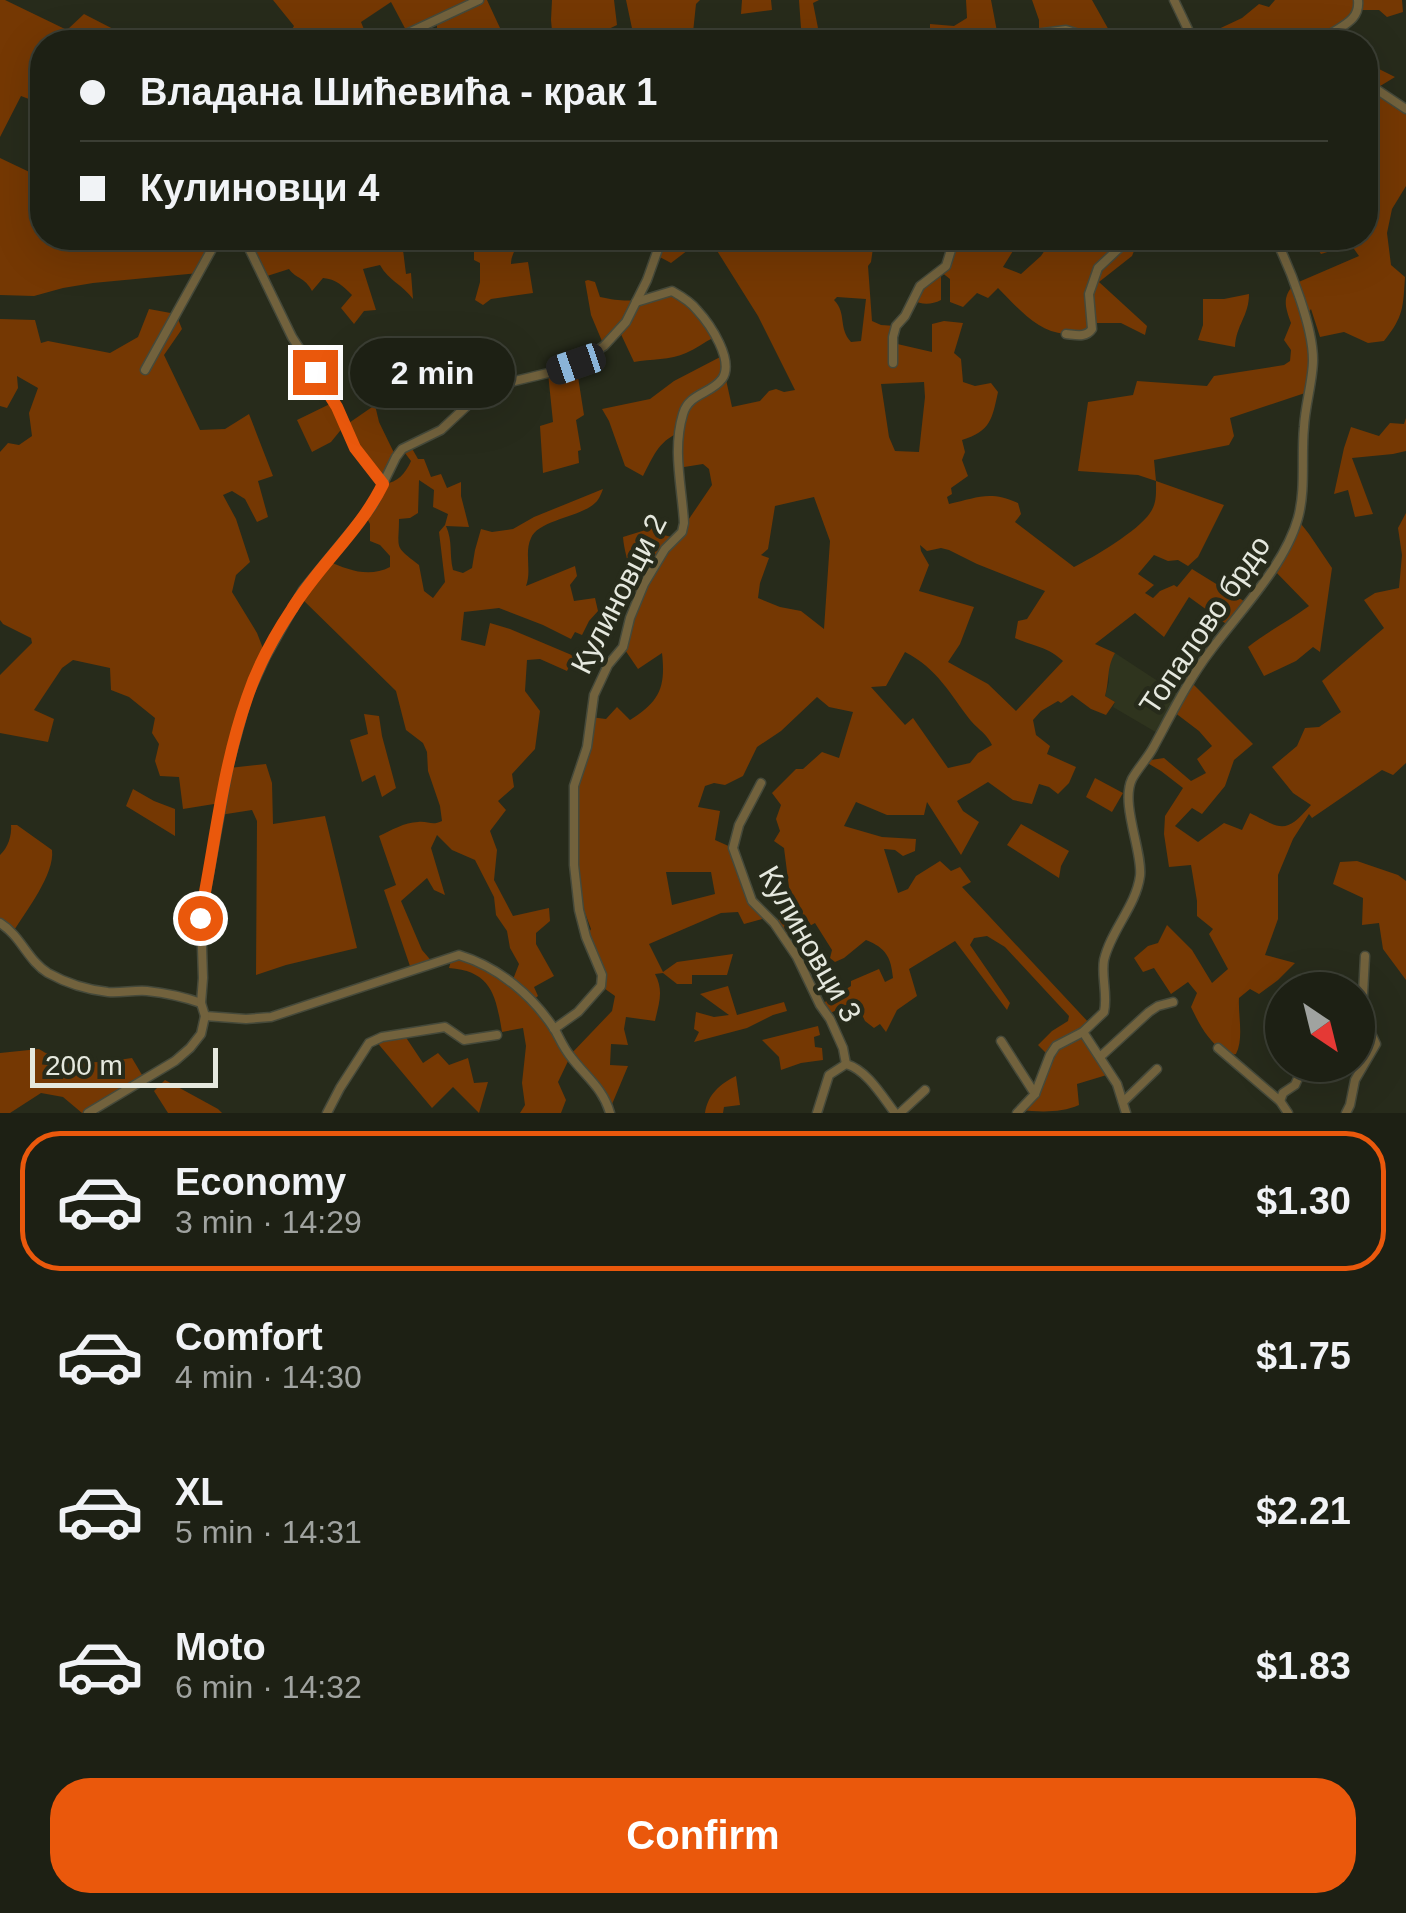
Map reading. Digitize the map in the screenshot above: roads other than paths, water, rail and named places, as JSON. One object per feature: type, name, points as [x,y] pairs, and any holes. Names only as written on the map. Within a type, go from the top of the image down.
[{"type":"street","points":[[415,30],[479,0]]},
{"type":"street","points":[[1174,0],[1188,30]]},
{"type":"street","points":[[1336,30],[1353,19],[1358,0]]},
{"type":"street","points":[[1378,90],[1406,109]]},
{"type":"street","points":[[145,370],[211,250]]},
{"type":"street","points":[[250,250],[292,337],[337,407],[355,448],[383,484]]},
{"type":"street","points":[[88,1113],[175,1061],[201,1034],[205,1016],[201,1003],[204,978],[200,918],[229,763],[247,697],[303,590],[365,515],[402,449],[441,430],[483,392],[504,382],[576,364],[604,346],[626,322],[658,250]]},
{"type":"street","points":[[893,363],[896,326],[920,286],[946,266],[952,250]]},
{"type":"street","points":[[1066,334],[1090,332],[1089,294],[1098,268],[1117,250]]},
{"type":"street","name":"Топалово брдо","points":[[1018,1113],[1035,1094],[1056,1046],[1082,1032],[1104,1012],[1103,963],[1133,900],[1140,874],[1130,782],[1207,655],[1273,569],[1298,520],[1304,429],[1314,362],[1301,302],[1280,250]]},
{"type":"street","name":"Кулиновци 2","points":[[554,1028],[578,1012],[602,986],[602,975],[579,910],[574,864],[574,786],[589,735],[594,695],[608,665],[624,647],[630,618],[644,584],[682,530],[678,456],[684,409],[690,400],[726,374],[724,355],[697,309],[672,291],[636,302]]},
{"type":"street","name":"Кулиновци 3","points":[[761,783],[739,825],[733,848],[752,900],[798,957],[830,1019],[846,1064],[856,1066],[897,1113]]},
{"type":"street","points":[[0,923],[13,932],[46,972],[63,980],[92,989],[147,991],[201,1003]]},
{"type":"street","points":[[205,1016],[271,1016],[459,955],[523,990],[554,1028],[570,1056],[604,1094],[610,1113]]},
{"type":"street","points":[[1346,1113],[1355,1080],[1376,1044],[1362,1014],[1364,956]]},
{"type":"street","points":[[1100,1057],[1149,1012],[1174,1002]]},
{"type":"street","points":[[327,1113],[364,1048],[374,1040],[445,1027],[464,1040],[497,1034]]},
{"type":"street","points":[[1082,1032],[1117,1084],[1126,1113]]},
{"type":"street","points":[[1001,1041],[1035,1094]]},
{"type":"street","points":[[1218,1048],[1280,1101],[1288,1113]]},
{"type":"street","points":[[817,1113],[829,1075],[846,1064]]},
{"type":"street","points":[[1123,1102],[1156,1069]]},
{"type":"street","points":[[1280,1101],[1296,1082]]},
{"type":"street","points":[[897,1113],[925,1090]]}]
